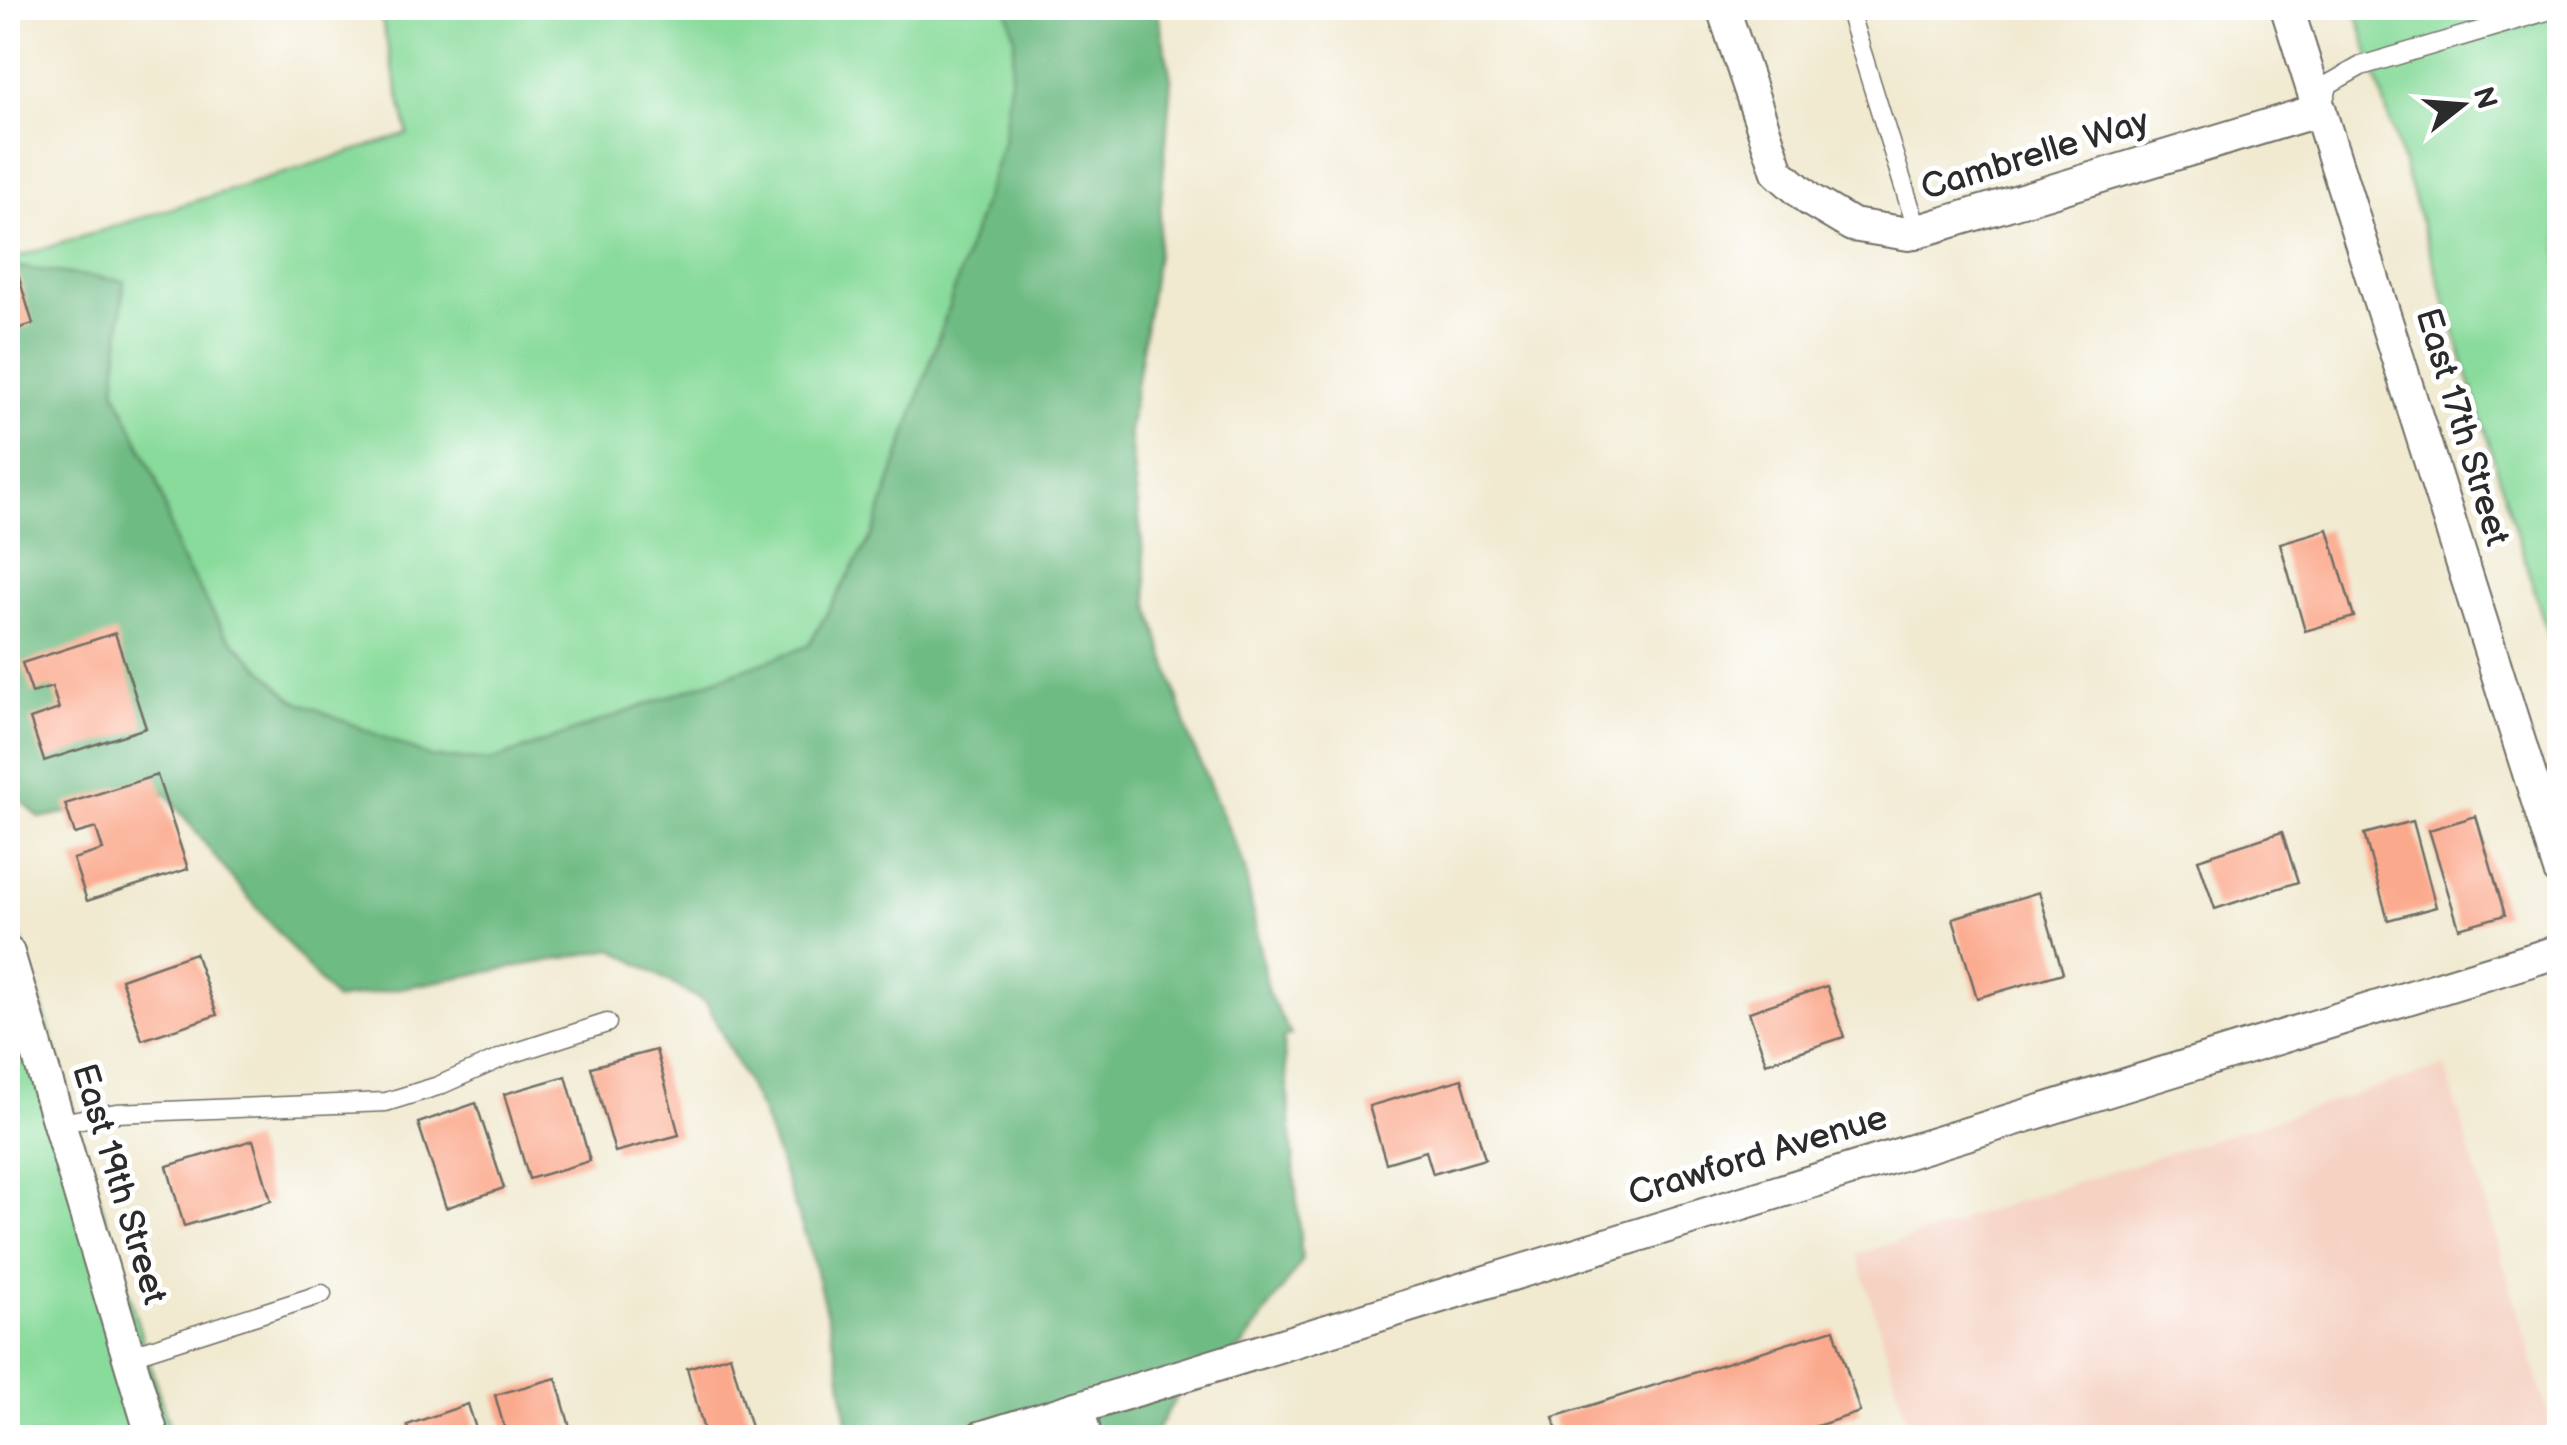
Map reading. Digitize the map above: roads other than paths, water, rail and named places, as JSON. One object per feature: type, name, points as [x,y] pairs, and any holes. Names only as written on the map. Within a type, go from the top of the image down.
[{"type":"street","name":"Cambrelle Way","points":[[1723,8],[1778,172],[1810,200],[1852,225],[1918,232],[2320,110]]},
{"type":"street","name":"East 17th Street","points":[[2287,8],[2560,871]]},
{"type":"street","name":"Crawford Avenue","points":[[980,1438],[1081,1422],[2560,950]]},
{"type":"street","name":"East 19th Street","points":[[8,953],[153,1438]]},
{"type":"lane","points":[[1848,8],[1918,232]]},
{"type":"lane","points":[[2320,110],[2329,84],[2361,66],[2557,8]]},
{"type":"lane","points":[[60,1123],[116,1113],[386,1102],[438,1086],[508,1055],[607,1023]]},
{"type":"lane","points":[[129,1356],[322,1294]]}]
